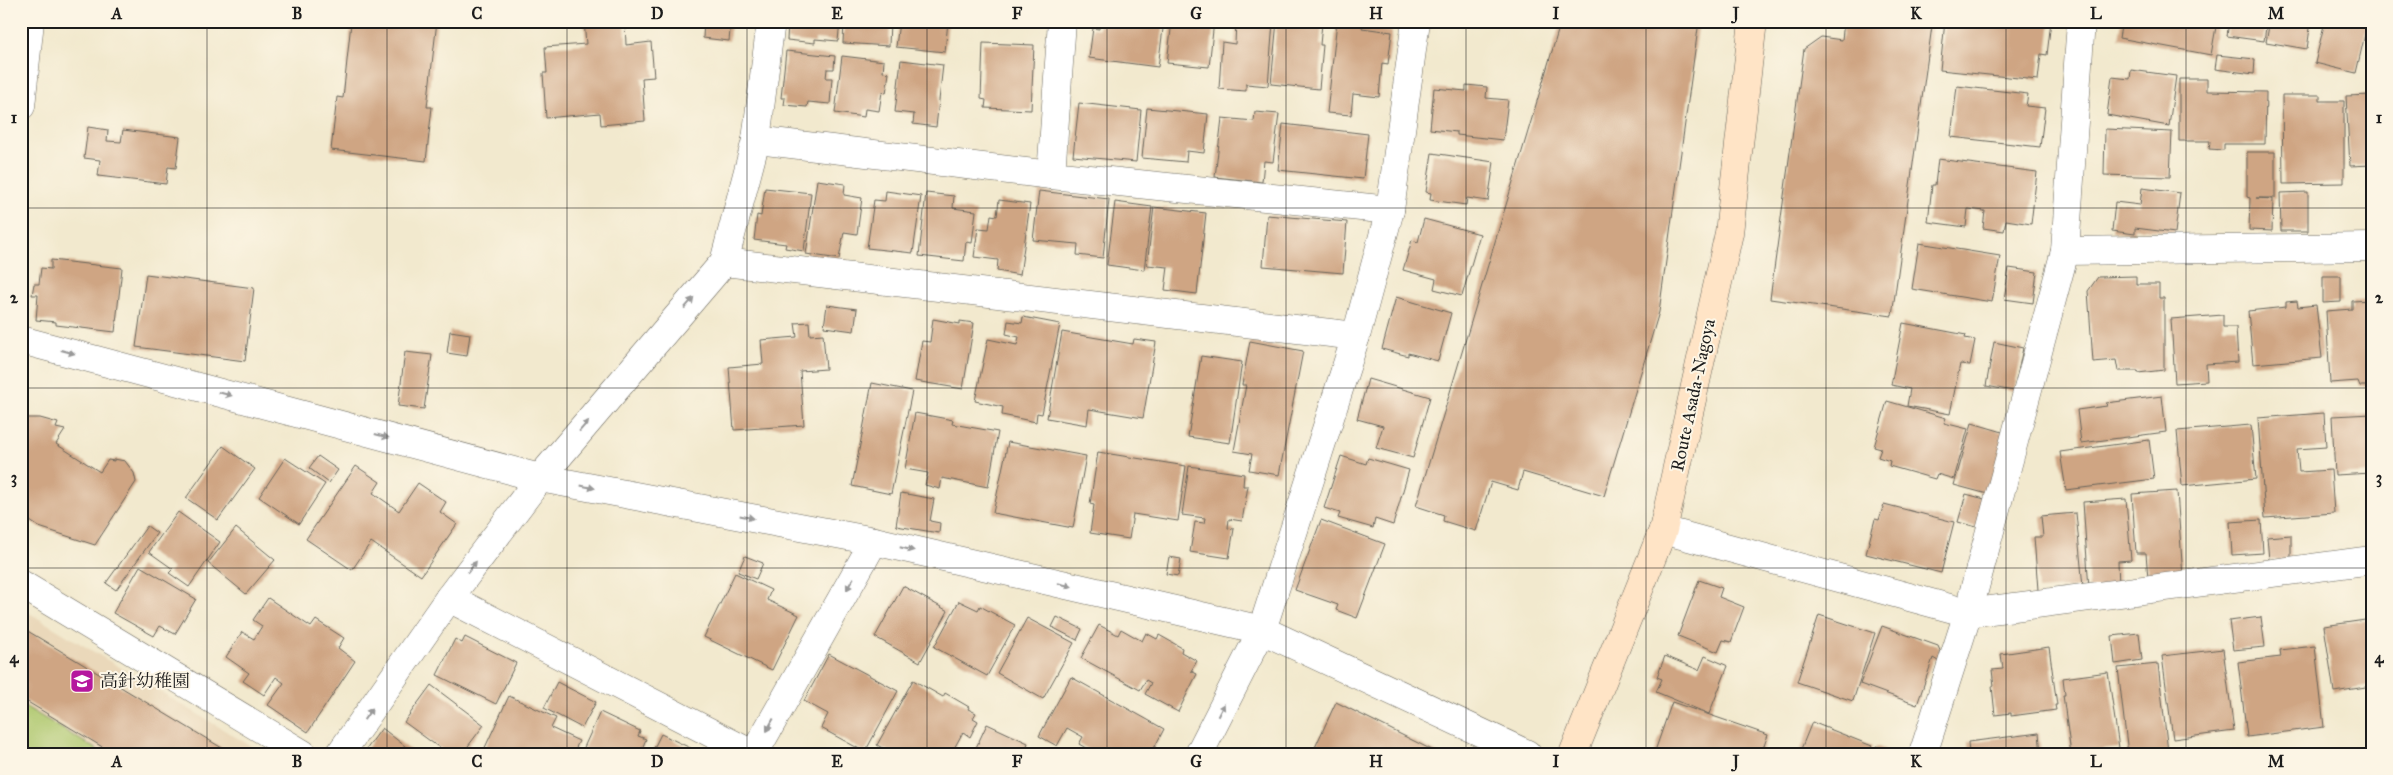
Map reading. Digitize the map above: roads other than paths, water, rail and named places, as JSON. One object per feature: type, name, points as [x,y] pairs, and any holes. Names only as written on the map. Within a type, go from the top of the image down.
[{"type":"main road","name":"Route Asada-Nagoya","points":[[1573,754],[1663,530],[1728,233],[1753,21]]},
{"type":"street","points":[[21,106],[30,21]]},
{"type":"street","points":[[340,754],[449,598],[540,478],[724,262],[756,140],[771,21]]},
{"type":"street","points":[[1050,175],[1062,21]]},
{"type":"street","points":[[1199,754],[1262,630],[1356,336],[1390,210],[1416,21]]},
{"type":"street","points":[[1923,754],[1968,613],[2065,251],[2081,21]]},
{"type":"street","points":[[756,140],[1050,175],[1390,210]]},
{"type":"street","points":[[2065,251],[2372,247]]},
{"type":"street","points":[[724,262],[1356,336]]},
{"type":"street","points":[[21,340],[540,478],[874,541],[1262,630],[1527,754]]},
{"type":"street","points":[[1663,530],[1968,613],[2372,560]]},
{"type":"street","points":[[449,598],[753,754],[874,541]]},
{"type":"street","points":[[21,584],[303,754]]},
{"type":"place","name":"高針幼稚園","points":[[82,681]]}]
